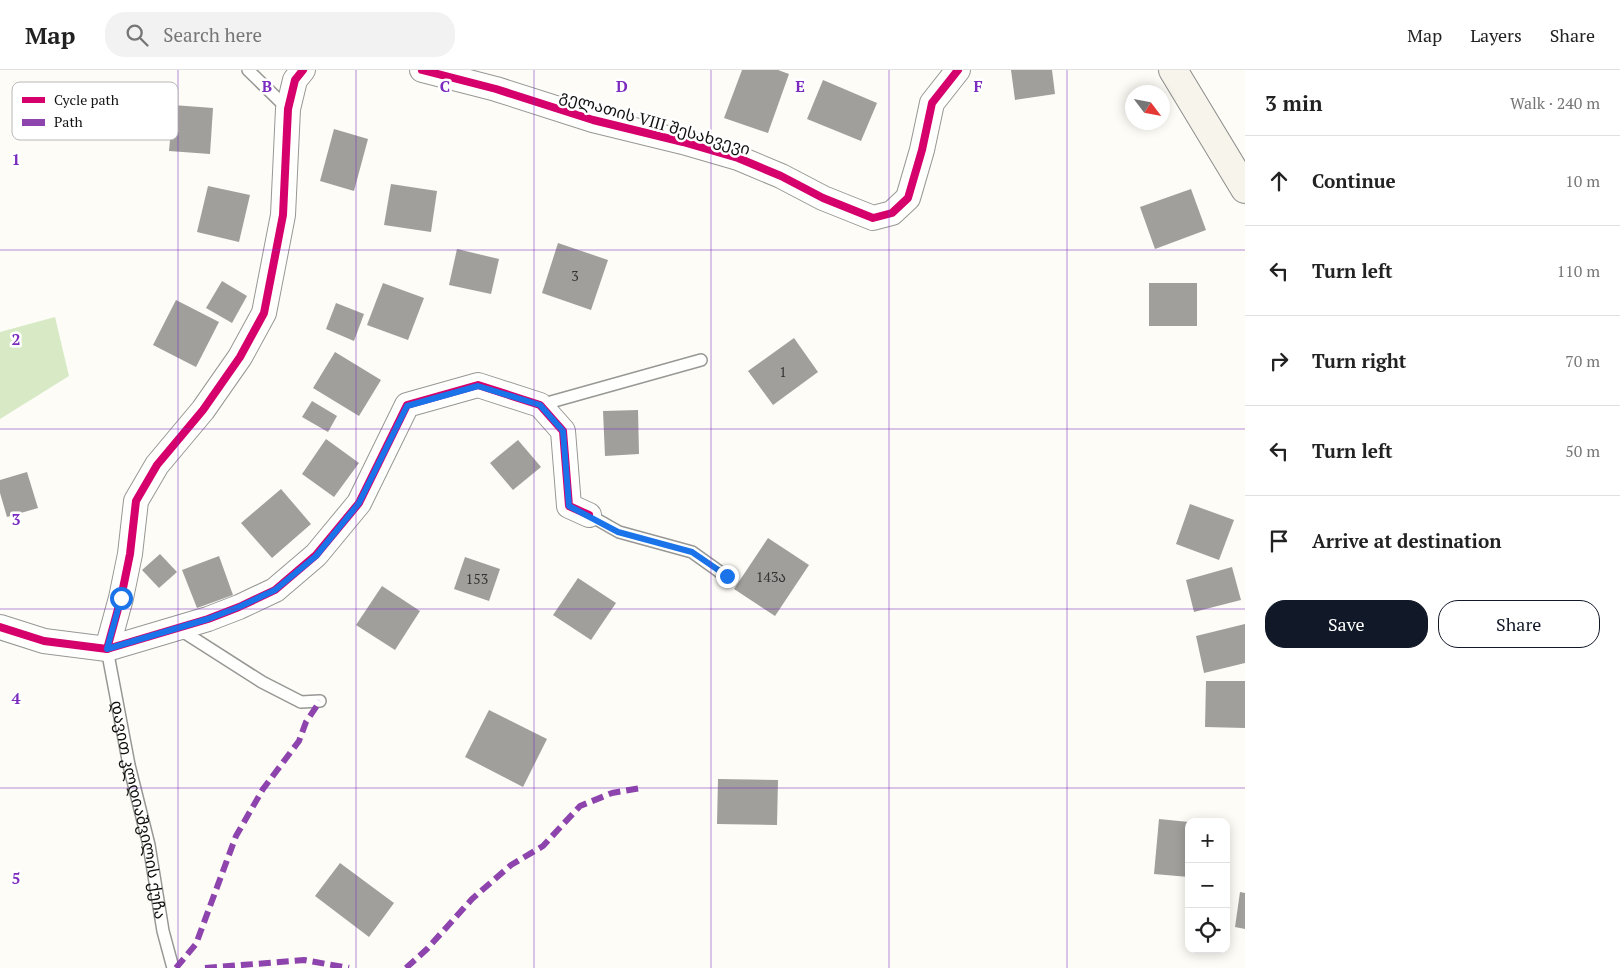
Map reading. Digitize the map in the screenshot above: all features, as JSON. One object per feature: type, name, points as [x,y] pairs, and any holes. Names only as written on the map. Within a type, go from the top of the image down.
[{"type":"main road","points":[[1173,70],[1245,189]]},
{"type":"street","name":"დავით კლდიაშვილის ქუჩა","points":[[107,649],[121,598],[130,554],[136,501],[157,465],[203,410],[240,357],[264,312],[283,215],[288,110],[295,80],[303,70]]},
{"type":"street","name":"გელათის VIII შესახვევი","points":[[422,70],[496,89],[593,120],[683,142],[738,158],[781,176],[824,198],[873,218],[892,213],[908,198],[922,150],[932,104],[958,70]]},
{"type":"street","points":[[0,627],[44,641],[107,649],[178,628],[239,607],[275,590],[316,556],[359,503],[407,406],[478,386],[540,405],[563,431],[569,506],[589,516]]},
{"type":"lane","points":[[248,70],[288,110]]},
{"type":"lane","points":[[540,405],[701,360]]},
{"type":"lane","points":[[589,516],[618,532],[692,552],[727,576]]},
{"type":"lane","points":[[178,628],[247,673],[301,702],[320,701]]},
{"type":"lane","name":"დავით კლდიაშვილის ქუჩა","points":[[107,649],[129,765],[149,845],[164,931],[174,968]]},
{"type":"green space","points":[[55,317],[69,376],[0,419],[0,332]]},
{"type":"building","points":[[742,70],[778,70],[789,74],[768,133],[724,118]]},
{"type":"building","points":[[1011,70],[1052,70],[1055,94],[1015,100]]},
{"type":"building","points":[[823,80],[877,103],[861,141],[807,119]]},
{"type":"building","points":[[178,105],[213,108],[210,154],[169,151],[170,140],[178,140]]},
{"type":"building","points":[[334,129],[368,139],[354,191],[320,181]]},
{"type":"building","points":[[391,184],[437,191],[431,232],[384,225]]},
{"type":"building","points":[[208,186],[250,195],[239,242],[197,232]]},
{"type":"building","points":[[1191,189],[1206,230],[1155,249],[1140,207]]},
{"type":"building","points":[[558,243],[608,260],[591,310],[542,293]]},
{"type":"building","points":[[457,249],[499,259],[491,294],[449,285]]},
{"type":"building","points":[[222,281],[247,296],[232,323],[206,308]]},
{"type":"building","points":[[383,283],[424,298],[408,340],[367,325]]},
{"type":"building","points":[[1149,283],[1197,283],[1197,326],[1149,326]]},
{"type":"building","points":[[176,300],[219,322],[196,367],[153,345]]},
{"type":"building","points":[[336,303],[364,314],[354,341],[326,329]]},
{"type":"building","points":[[794,338],[818,372],[773,405],[748,371]]},
{"type":"building","points":[[335,352],[381,380],[359,416],[313,388]]},
{"type":"building","points":[[312,401],[337,416],[328,432],[302,417]]},
{"type":"building","points":[[638,410],[639,454],[605,456],[603,411]]},
{"type":"building","points":[[326,439],[359,463],[334,497],[302,474]]},
{"type":"building","points":[[518,440],[541,467],[513,490],[490,463]]},
{"type":"building","points":[[27,472],[38,508],[7,517],[0,493],[0,480]]},
{"type":"building","points":[[281,489],[311,524],[272,558],[241,523]]},
{"type":"building","points":[[1190,504],[1234,520],[1219,560],[1176,544]]},
{"type":"building","points":[[768,538],[809,565],[775,616],[734,589]]},
{"type":"building","points":[[160,554],[177,572],[159,588],[142,570]]},
{"type":"building","points":[[219,556],[233,595],[197,608],[182,570]]},
{"type":"building","points":[[465,557],[500,569],[489,601],[454,589]]},
{"type":"building","points":[[1232,567],[1241,600],[1194,612],[1186,580]]},
{"type":"building","points":[[578,578],[616,603],[591,640],[553,615]]},
{"type":"building","points":[[382,586],[420,611],[395,650],[356,625]]},
{"type":"building","points":[[1245,624],[1245,663],[1204,673],[1196,636]]},
{"type":"building","points":[[1206,681],[1245,681],[1245,728],[1205,727]]},
{"type":"building","points":[[489,710],[547,739],[523,787],[465,757]]},
{"type":"building","points":[[718,779],[778,780],[777,825],[717,824]]},
{"type":"building","points":[[1159,819],[1185,822],[1185,877],[1154,874]]},
{"type":"building","points":[[340,863],[394,903],[369,937],[315,896]]},
{"type":"building","points":[[1240,892],[1245,893],[1245,929],[1235,927]]},
{"type":"marked path","points":[[176,968],[196,944],[236,836],[263,789],[299,741],[306,722],[320,701]]},
{"type":"marked path","points":[[406,968],[427,949],[472,899],[511,865],[543,846],[580,806],[612,793],[641,788]]},
{"type":"marked path","points":[[205,968],[304,960],[349,968]]},
{"type":"cycle path","points":[[107,649],[121,598],[130,554],[136,501],[157,465],[203,410],[240,357],[264,313],[283,215],[288,109],[295,80],[303,70]]},
{"type":"cycle path","points":[[422,70],[496,89],[593,120],[683,142],[738,158],[781,176],[823,198],[873,218],[892,213],[908,198],[922,150],[932,103],[958,70]]},
{"type":"cycle path","points":[[0,627],[44,641],[107,649],[208,619],[275,590],[316,555],[359,503],[407,405],[478,385],[540,405],[563,431],[569,506],[589,515]]},
{"type":"route","points":[[121,598],[107,649],[208,619],[275,590],[316,556],[359,503],[390,436],[407,406],[478,386],[540,405],[563,431],[569,506],[618,532],[692,552],[727,576]]}]
